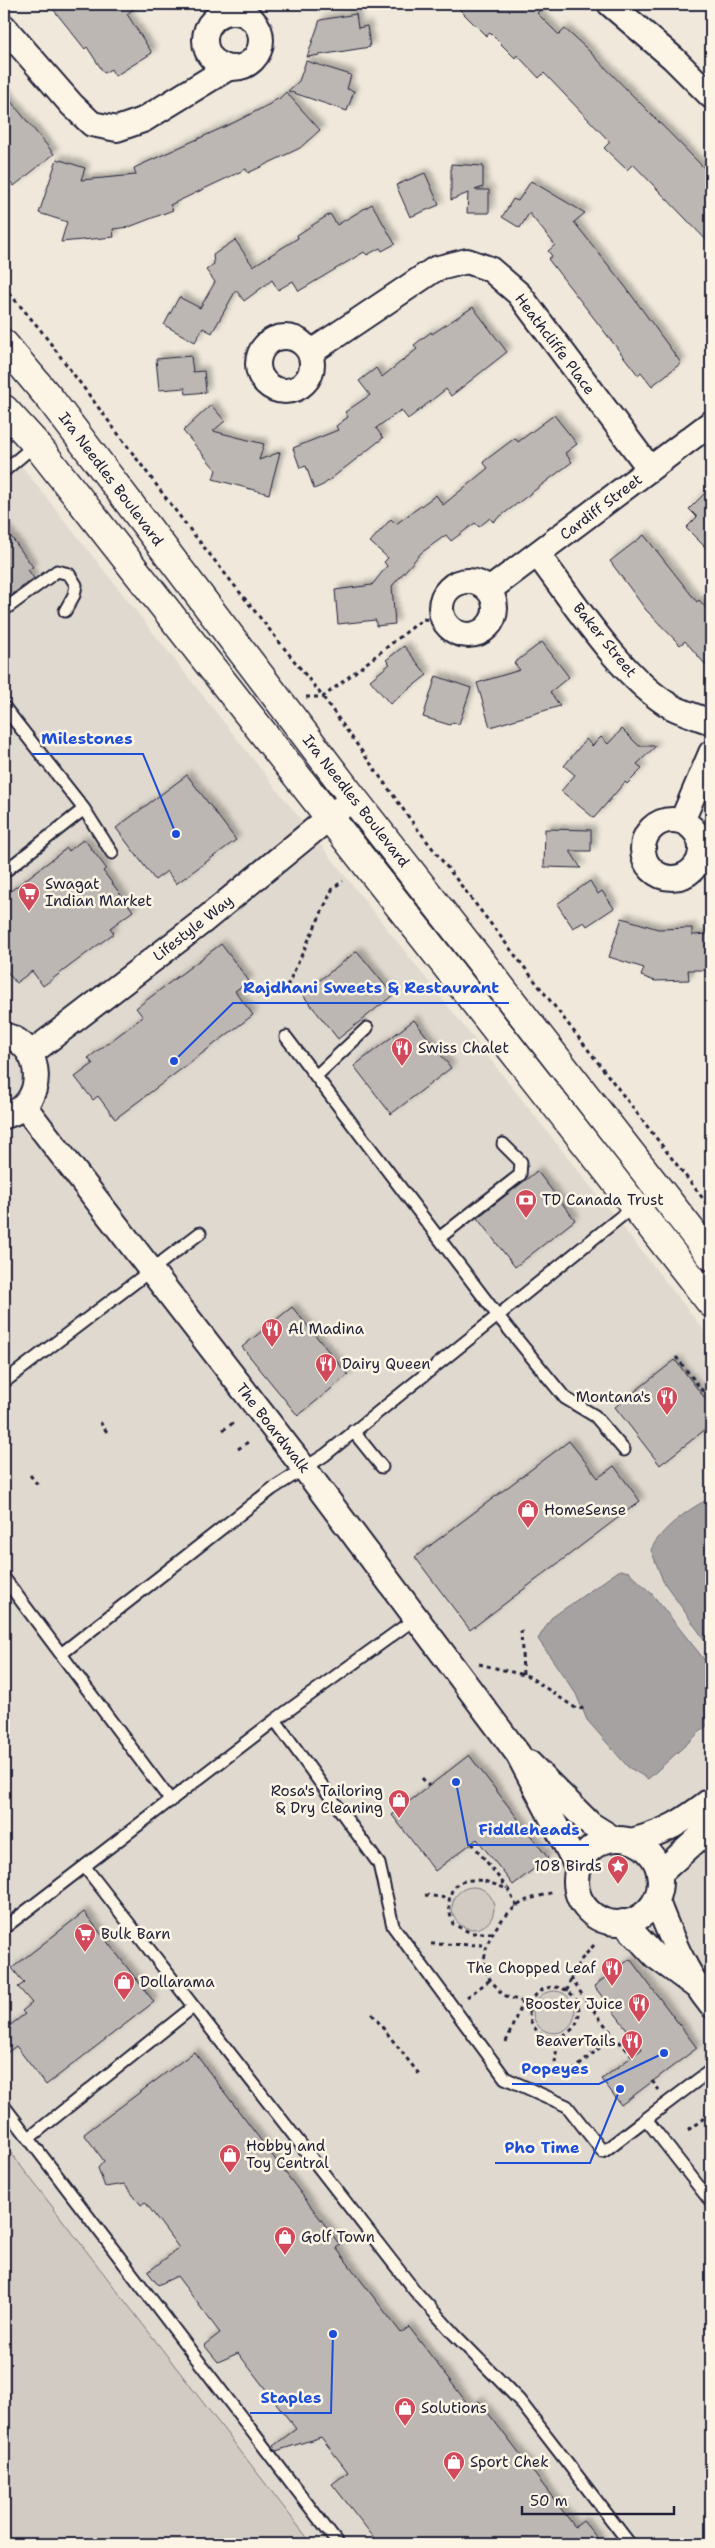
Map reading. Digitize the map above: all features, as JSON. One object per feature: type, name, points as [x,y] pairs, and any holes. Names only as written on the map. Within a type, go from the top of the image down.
[{"type":"main road","name":"Ira Needles Boulevard","points":[[4,344],[51,400],[353,798],[711,1256]]},
{"type":"main road","points":[[4,409],[36,444],[329,820],[711,1303]]},
{"type":"street","points":[[610,4],[673,58],[711,96]]},
{"type":"street","points":[[4,27],[72,105],[92,124],[116,129],[143,120],[228,68]]},
{"type":"street","name":"Heathcliffe Place","points":[[310,353],[435,269],[467,261],[490,269],[519,294],[650,469]]},
{"type":"street","name":"Cardiff Street","points":[[489,590],[711,423]]},
{"type":"street","name":"Baker Street","points":[[538,555],[627,670],[647,689],[672,707],[711,722]]},
{"type":"street","points":[[466,580],[479,582],[489,590],[496,607],[495,616],[484,630],[465,636],[451,630],[444,621],[440,608],[442,600],[446,591],[457,582],[466,580]]},
{"type":"street","points":[[682,821],[711,753]]},
{"type":"street","name":"Lifestyle Way","points":[[30,1054],[202,922],[329,820],[353,798]]},
{"type":"street","points":[[4,1035],[15,1039],[30,1054],[36,1076],[33,1091],[14,1111]]},
{"type":"street","name":"The Boardwalk","points":[[14,1111],[151,1270],[304,1468],[518,1754],[578,1868]]},
{"type":"street","name":"The Boardwalk","points":[[518,1754],[539,1771],[590,1824],[622,1840]]},
{"type":"street","points":[[622,1840],[651,1855],[659,1874],[659,1890],[656,1899],[648,1910],[638,1917],[623,1922],[602,1919],[584,1904],[578,1892],[576,1880],[578,1868],[592,1848],[622,1840],[660,1833],[677,1826],[711,1800]]},
{"type":"street","points":[[659,1874],[711,1827]]},
{"type":"street","points":[[656,1899],[669,1934],[696,1986],[711,2005]]},
{"type":"street","points":[[623,1922],[655,1956],[696,1986]]},
{"type":"lane","points":[[4,471],[36,444]]},
{"type":"lane","points":[[4,610],[57,571],[69,574],[76,585],[74,596],[65,611]]},
{"type":"lane","points":[[4,707],[84,809],[112,853]]},
{"type":"lane","points":[[4,872],[84,809]]},
{"type":"lane","points":[[316,1076],[367,1028]]},
{"type":"lane","points":[[286,1037],[498,1316],[565,1398],[595,1416],[624,1450]]},
{"type":"lane","points":[[440,1238],[520,1175],[521,1162],[503,1144]]},
{"type":"lane","points":[[61,1654],[272,1489],[325,1455],[634,1206]]},
{"type":"lane","points":[[4,1382],[200,1233]]},
{"type":"lane","points":[[353,1431],[382,1467]]},
{"type":"lane","points":[[4,1578],[171,1801]]},
{"type":"lane","points":[[4,1928],[275,1720],[416,1618]]},
{"type":"lane","points":[[275,1720],[379,1864],[393,1926],[505,2078],[567,2106],[603,2152],[711,2070]]},
{"type":"lane","points":[[85,1867],[415,2291],[454,2334],[520,2400],[630,2544]]},
{"type":"lane","points":[[29,2138],[193,2007]]},
{"type":"lane","points":[[4,2106],[338,2544]]},
{"type":"lane","points":[[646,2119],[711,2202]]},
{"type":"path","points":[[4,287],[39,328],[184,522],[323,697],[413,823],[711,1209]]},
{"type":"path","points":[[274,695],[323,697],[423,619],[444,621]]},
{"type":"path","points":[[287,986],[333,888],[343,881]]},
{"type":"path","points":[[676,1357],[705,1394],[711,1394]]},
{"type":"path","points":[[100,1422],[107,1432]]},
{"type":"path","points":[[223,1430],[233,1423]]},
{"type":"path","points":[[238,1449],[248,1442]]},
{"type":"path","points":[[30,1475],[38,1485]]},
{"type":"path","points":[[521,1630],[523,1674]]},
{"type":"path","points":[[477,1663],[523,1674],[577,1709],[586,1708]]},
{"type":"path","points":[[422,1778],[429,1786]]},
{"type":"path","points":[[472,1842],[508,1889],[517,1907]]},
{"type":"path","points":[[492,1933],[471,1933],[453,1924],[448,1910],[447,1898],[452,1889],[461,1882],[473,1880],[508,1889]]},
{"type":"path","points":[[529,2008],[524,2000],[504,1994],[490,1980],[484,1961],[486,1945],[492,1933],[517,1907],[527,1900],[553,1892]]},
{"type":"path","points":[[425,1895],[447,1898]]},
{"type":"path","points":[[431,1944],[486,1945]]},
{"type":"path","points":[[567,1991],[570,1978],[580,1961],[594,1945]]},
{"type":"path","points":[[570,1978],[584,2000],[613,2036],[633,2056]]},
{"type":"path","points":[[467,1996],[490,1980]]},
{"type":"path","points":[[559,1987],[567,1991],[578,2004],[578,2021],[566,2034],[558,2037],[542,2035],[536,2030],[529,2016],[531,2000],[543,1989],[559,1987]]},
{"type":"path","points":[[506,2042],[524,2000]]},
{"type":"path","points":[[372,2014],[419,2074]]},
{"type":"path","points":[[567,2076],[613,2036]]},
{"type":"path","points":[[555,2063],[558,2037]]},
{"type":"path","points":[[652,2081],[659,2091]]},
{"type":"path","points":[[688,2130],[711,2113]]},
{"type":"shaded area","points":[[4,444],[711,1339],[711,2544],[312,2544],[4,2144]]},
{"type":"shaded area","points":[[711,1498],[711,1649],[663,1581],[651,1550],[655,1542],[668,1527]]},
{"type":"shaded area","points":[[620,1570],[629,1572],[652,1594],[711,1668],[711,1722],[648,1779],[628,1767],[587,1720],[576,1694],[538,1639],[551,1618]]},
{"type":"shaded area","points":[[477,1887],[485,1890],[491,1896],[494,1908],[491,1920],[485,1926],[469,1929],[461,1926],[455,1920],[452,1904],[455,1896],[461,1890]]},
{"type":"shaded area","points":[[554,1991],[569,1997],[575,2012],[569,2027],[554,2033],[539,2027],[533,2012],[539,1997]]},
{"type":"shaded area","points":[[4,2144],[312,2544],[4,2544]]},
{"type":"building","points":[[49,4],[140,4],[127,14],[152,53],[115,76],[111,69],[104,73],[87,47],[85,49]]},
{"type":"building","points":[[454,4],[547,4],[537,13],[559,35],[565,29],[585,47],[711,175],[711,245],[633,164],[627,170],[604,148],[610,142],[544,73],[539,78],[517,55],[515,58],[490,33],[486,36]]},
{"type":"building","points":[[356,14],[358,28],[367,26],[370,47],[307,57],[320,20]]},
{"type":"building","points":[[306,61],[351,75],[347,89],[354,91],[347,111],[288,91],[299,81]]},
{"type":"building","points":[[286,92],[320,130],[300,148],[248,173],[246,169],[170,205],[173,210],[129,227],[113,229],[114,237],[61,242],[67,222],[39,213],[57,159],[85,168],[81,180],[136,175],[134,168],[235,122],[270,104],[277,98],[278,100]]},
{"type":"building","points":[[4,93],[54,154],[14,186],[4,174]]},
{"type":"building","points":[[451,164],[483,166],[483,187],[475,190],[489,190],[489,213],[467,213],[468,193],[451,200]]},
{"type":"building","points":[[425,173],[439,205],[410,217],[396,185]]},
{"type":"building","points":[[531,181],[585,213],[574,222],[624,285],[681,363],[652,386],[641,372],[638,375],[548,259],[552,256],[548,251],[555,245],[529,213],[520,228],[502,217],[513,199],[518,201]]},
{"type":"building","points":[[372,204],[395,244],[382,251],[380,248],[367,255],[364,252],[299,291],[293,281],[278,290],[272,280],[244,301],[236,290],[212,333],[203,328],[195,342],[164,325],[179,297],[200,308],[215,282],[206,270],[214,264],[213,255],[235,240],[253,266],[298,238],[297,235],[330,214],[337,225]]},
{"type":"building","points":[[473,307],[507,352],[451,396],[446,389],[408,419],[401,410],[376,428],[383,438],[323,485],[314,489],[306,466],[300,468],[293,448],[338,430],[336,426],[348,417],[345,412],[370,395],[359,381],[376,368],[382,377],[417,349],[414,345],[431,332],[432,334]]},
{"type":"building","points":[[191,356],[193,372],[204,371],[206,392],[186,394],[185,388],[159,390],[156,359]]},
{"type":"building","points":[[211,405],[225,421],[213,431],[264,444],[259,460],[280,452],[269,494],[213,479],[216,470],[183,431]]},
{"type":"building","points":[[554,415],[577,444],[565,453],[572,462],[493,522],[490,518],[479,527],[475,523],[451,541],[446,535],[421,553],[392,586],[395,624],[376,626],[376,620],[338,624],[335,590],[372,585],[387,566],[384,562],[388,558],[370,542],[391,519],[396,524],[436,495],[443,505],[488,468],[483,462],[515,438],[518,442]]},
{"type":"building","points":[[711,487],[711,553],[686,528],[697,517],[689,509]]},
{"type":"building","points":[[4,527],[33,567],[28,570],[34,578],[10,596],[4,587]]},
{"type":"building","points":[[644,535],[697,602],[699,600],[711,614],[711,671],[685,641],[680,645],[646,610],[610,561]]},
{"type":"building","points":[[542,642],[569,677],[550,692],[560,706],[490,727],[477,683],[520,670],[514,663]]},
{"type":"building","points":[[404,646],[427,675],[390,704],[370,680],[390,664],[386,660]]},
{"type":"building","points":[[436,676],[471,688],[459,724],[452,722],[450,725],[423,717]]},
{"type":"building","points":[[622,729],[639,746],[656,746],[637,764],[642,769],[627,784],[625,782],[594,818],[561,791],[575,775],[564,766],[586,739],[592,746],[601,737],[608,744]]},
{"type":"building","points":[[187,775],[236,840],[176,884],[167,871],[155,880],[116,828]]},
{"type":"building","points":[[545,829],[591,830],[591,851],[570,851],[581,868],[544,867]]},
{"type":"building","points":[[84,839],[106,868],[103,871],[133,911],[110,928],[114,933],[43,986],[32,971],[16,983],[4,968],[4,896],[67,848],[69,851]]},
{"type":"building","points":[[590,881],[598,894],[602,891],[614,908],[587,926],[584,922],[573,928],[557,904]]},
{"type":"building","points":[[622,918],[658,929],[692,928],[692,935],[708,934],[709,970],[688,970],[689,980],[655,981],[641,976],[644,968],[609,957]]},
{"type":"building","points":[[221,944],[249,981],[235,991],[253,1015],[115,1119],[98,1096],[93,1100],[75,1077],[93,1064],[88,1058],[143,1017],[136,1008]]},
{"type":"building","points":[[357,951],[393,995],[338,1039],[302,994]]},
{"type":"building","name":"Swiss Chalet","points":[[414,1020],[451,1068],[391,1114],[354,1066]]},
{"type":"building","name":"TD Canada Trust","points":[[537,1171],[575,1220],[515,1267],[477,1218]]},
{"type":"building","points":[[292,1307],[348,1375],[298,1416],[242,1347]]},
{"type":"building","name":"Montana's","points":[[675,1360],[711,1406],[711,1425],[660,1465],[615,1407]]},
{"type":"building","name":"HomeSense","points":[[569,1441],[598,1478],[614,1466],[640,1501],[470,1630],[415,1557]]},
{"type":"building","points":[[469,1755],[548,1858],[513,1885],[477,1839],[435,1871],[392,1815]]},
{"type":"building","points":[[84,1912],[154,2002],[46,2085],[16,2046],[4,2055],[4,2030],[25,2014],[22,2011],[32,2003],[18,1987],[24,1983],[12,1968]]},
{"type":"building","points":[[630,1959],[697,2048],[621,2105],[602,2079],[642,2049],[594,1986]]},
{"type":"building","points":[[194,2052],[340,2245],[336,2248],[401,2333],[409,2327],[470,2407],[479,2401],[575,2527],[583,2521],[602,2544],[379,2544],[332,2484],[348,2472],[321,2437],[276,2451],[273,2446],[296,2429],[238,2353],[218,2362],[204,2345],[220,2333],[177,2276],[158,2285],[148,2272],[179,2248],[145,2202],[141,2205],[124,2184],[105,2187],[98,2168],[104,2161],[84,2134]]},
{"type":"place","name":"Milestones","points":[[176,834]]},
{"type":"place","name":"Swagat Indian Market","points":[[29,912]]},
{"type":"place","name":"Rajdhani Sweets & Restaurant","points":[[174,1061]]},
{"type":"place","name":"Swiss Chalet","points":[[402,1067]]},
{"type":"place","name":"TD Canada Trust","points":[[526,1219]]},
{"type":"place","name":"Al Madina","points":[[272,1348]]},
{"type":"place","name":"Dairy Queen","points":[[326,1383]]},
{"type":"place","name":"Montana's","points":[[667,1416]]},
{"type":"place","name":"HomeSense","points":[[528,1529]]},
{"type":"place","name":"Fiddleheads","points":[[456,1782]]},
{"type":"place","name":"Rosa's Tailoring & Dry Cleaning","points":[[399,1819]]},
{"type":"place","name":"108 Birds","points":[[618,1885]]},
{"type":"place","name":"Bulk Barn","points":[[85,1953]]},
{"type":"place","name":"The Chopped Leaf","points":[[612,1987]]},
{"type":"place","name":"Dollarama","points":[[124,2001]]},
{"type":"place","name":"Booster Juice","points":[[639,2023]]},
{"type":"place","name":"Popeyes","points":[[664,2053]]},
{"type":"place","name":"BeaverTails","points":[[632,2060]]},
{"type":"place","name":"Pho Time","points":[[620,2089]]},
{"type":"place","name":"Hobby and Toy Central","points":[[230,2174]]},
{"type":"place","name":"Golf Town","points":[[285,2256]]},
{"type":"place","name":"Staples","points":[[333,2334]]},
{"type":"place","name":"Solutions","points":[[405,2427]]},
{"type":"place","name":"Sport Chek","points":[[454,2481]]}]
